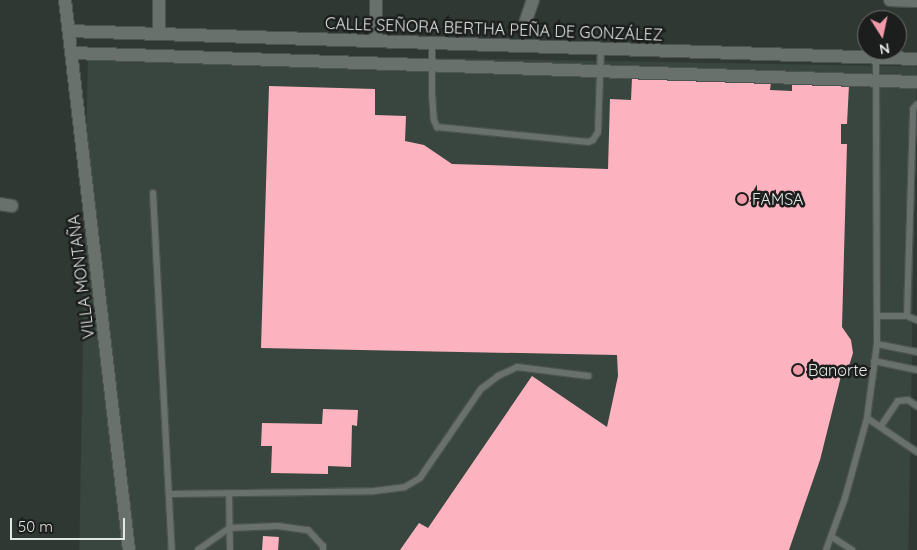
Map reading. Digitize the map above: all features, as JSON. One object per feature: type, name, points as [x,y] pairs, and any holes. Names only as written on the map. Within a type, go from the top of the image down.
[{"type":"street","name":"VILLA MONTAÑA","points":[[65,0],[129,550]]},
{"type":"street","points":[[159,0],[159,34]]},
{"type":"street","points":[[376,0],[376,41]]},
{"type":"street","points":[[526,20],[533,0]]},
{"type":"street","points":[[890,0],[917,1]]},
{"type":"street","name":"CALLE SEÑORA BERTHA PEÑA DE GONZÁLEZ","points":[[69,32],[857,57]]},
{"type":"street","points":[[233,58],[235,36]]},
{"type":"street","points":[[72,53],[917,82]]},
{"type":"lane","points":[[432,43],[431,65],[434,120],[437,127],[441,129],[588,142],[593,140],[598,132],[602,48]]},
{"type":"lane","points":[[826,550],[845,498],[867,418],[877,344],[876,60]]},
{"type":"lane","points":[[907,316],[914,198],[913,110],[917,104]]},
{"type":"lane","points":[[153,193],[172,550]]},
{"type":"lane","points":[[877,316],[907,316],[917,320]]},
{"type":"lane","points":[[877,344],[917,352]]},
{"type":"lane","points":[[874,361],[917,370]]},
{"type":"lane","points":[[170,494],[374,491],[406,487],[420,478],[481,389],[498,376],[517,367],[588,376]]},
{"type":"lane","points":[[881,426],[898,401],[908,400],[917,406]]},
{"type":"lane","points":[[867,418],[917,452]]},
{"type":"lane","points":[[228,493],[230,550]]},
{"type":"lane","points":[[198,550],[230,528],[278,526],[308,530],[323,546],[323,550]]},
{"type":"lane","points":[[832,537],[852,550]]},
{"type":"shaded area","points":[[88,52],[917,66],[908,550],[79,550]]},
{"type":"building","points":[[632,78],[771,82],[770,90],[792,91],[792,84],[849,85],[847,124],[841,124],[841,144],[847,144],[842,327],[851,340],[853,353],[849,366],[841,376],[820,460],[789,550],[400,550],[419,523],[428,528],[532,376],[607,427],[618,376],[617,355],[261,348],[269,86],[375,89],[375,115],[406,116],[405,141],[424,145],[452,164],[608,169],[610,99],[631,100]]},
{"type":"building","points":[[323,409],[358,410],[357,426],[352,425],[351,467],[328,466],[328,474],[271,473],[272,446],[261,446],[262,423],[322,424]]},
{"type":"building","points":[[263,536],[279,537],[278,550],[262,550]]},
{"type":"place","name":"FAMSA","points":[[742,199]]},
{"type":"place","name":"Banorte","points":[[798,370]]}]
